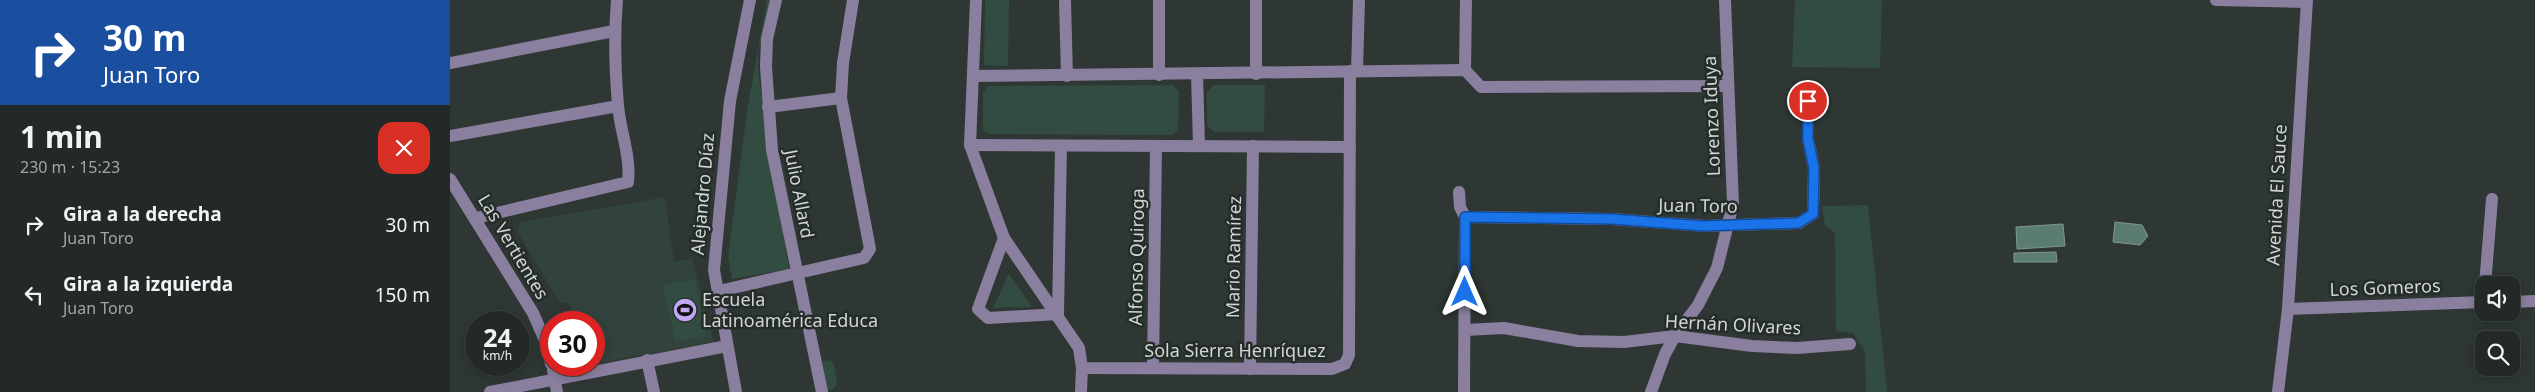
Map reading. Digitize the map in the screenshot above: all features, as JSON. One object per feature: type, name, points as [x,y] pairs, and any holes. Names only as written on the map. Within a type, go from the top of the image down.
[{"type":"street","points":[[476,218],[628,182],[630,168],[618,106],[614,31],[617,0]]},
{"type":"street","name":"Alejandro Díaz","points":[[736,392],[714,262],[730,101],[750,0]]},
{"type":"street","name":"Julio Allard","points":[[776,0],[767,39],[766,67],[772,150],[822,392]]},
{"type":"street","points":[[718,291],[864,258],[870,249],[841,98],[847,26],[853,0]]},
{"type":"street","points":[[976,0],[970,145],[1004,238],[1058,314],[1079,348],[1082,368],[1081,392]]},
{"type":"street","points":[[1065,0],[1067,76]]},
{"type":"street","points":[[1159,0],[1159,75]]},
{"type":"street","points":[[1256,0],[1256,74]]},
{"type":"street","name":"Sola Sierra Henríquez","points":[[1082,368],[1332,369],[1345,364],[1349,355],[1350,147],[1359,0]]},
{"type":"street","points":[[1466,0],[1465,70],[1481,87],[1728,86]]},
{"type":"street","name":"Lorenzo Iduya","points":[[1651,392],[1665,354],[1708,288],[1719,261],[1733,204],[1725,0]]},
{"type":"street","points":[[2216,0],[2306,1]]},
{"type":"street","name":"Avenida El Sauce","points":[[2278,392],[2288,309],[2306,1]]},
{"type":"street","points":[[450,63],[614,31]]},
{"type":"street","points":[[974,76],[1465,70]]},
{"type":"street","points":[[1197,74],[1199,146]]},
{"type":"street","points":[[768,107],[841,98]]},
{"type":"street","name":"Juan Toro","points":[[1465,217],[1612,219],[1704,226],[1798,223],[1813,214],[1814,168],[1808,139],[1808,101]]},
{"type":"street","points":[[450,136],[618,106]]},
{"type":"street","points":[[970,145],[1350,147]]},
{"type":"street","points":[[1058,314],[1060,146]]},
{"type":"street","name":"Alfonso Quiroga","points":[[1154,368],[1156,146]]},
{"type":"street","name":"Mario Ramírez","points":[[1250,369],[1253,146]]},
{"type":"street","name":"Las Vertientes","points":[[450,179],[476,218],[533,313],[540,329]]},
{"type":"street","points":[[1459,192],[1460,207],[1465,217],[1464,392]]},
{"type":"street","points":[[2486,276],[2492,199]]},
{"type":"street","points":[[1004,238],[978,309],[988,318],[1058,314]]},
{"type":"street","points":[[2520,302],[2535,301]]},
{"type":"street","name":"Los Gomeros","points":[[2288,309],[2475,302]]},
{"type":"street","name":"Hernán Olivares","points":[[1465,330],[1504,328],[1578,342],[1624,342],[1675,336],[1752,346],[1797,348],[1850,344]]},
{"type":"street","points":[[490,392],[554,378],[727,346]]},
{"type":"street","points":[[647,360],[654,392]]},
{"type":"street","name":"Las Vertientes","points":[[554,378],[557,392]]},
{"type":"shaded area","points":[[767,0],[770,0],[758,53],[759,79],[789,269],[732,279],[728,256],[748,105]]},
{"type":"shaded area","points":[[985,0],[1009,0],[1008,66],[984,65]]},
{"type":"shaded area","points":[[1795,0],[1882,0],[1880,68],[1792,67]]},
{"type":"shaded area","points":[[1173,85],[1179,92],[1178,130],[1172,135],[989,134],[983,130],[983,92],[988,86]]},
{"type":"shaded area","points":[[1214,85],[1265,85],[1264,132],[1214,132],[1207,125],[1207,92]]},
{"type":"shaded area","points":[[665,197],[674,262],[692,258],[714,342],[605,362],[605,311],[572,311],[572,307],[566,302],[560,303],[517,231],[521,222]]},
{"type":"shaded area","points":[[1868,205],[1887,392],[1866,392],[1865,352],[1853,333],[1836,331],[1835,233],[1825,225],[1822,206]]},
{"type":"shaded area","points":[[2115,222],[2142,225],[2148,236],[2140,245],[2113,242]]},
{"type":"shaded area","points":[[2063,224],[2065,246],[2017,249],[2016,227]]},
{"type":"shaded area","points":[[2056,252],[2057,262],[2014,262],[2014,253]]},
{"type":"shaded area","points":[[1009,274],[1032,307],[993,308]]},
{"type":"shaded area","name":"Escuela Latinoamérica Educa","points":[[695,279],[706,336],[675,342],[663,285]]},
{"type":"shaded area","points":[[831,360],[834,364],[837,384],[833,389],[826,391],[820,362]]},
{"type":"place","name":"Escuela Latinoamérica Educa","points":[[685,310]]},
{"type":"route","points":[[1465,292],[1465,217],[1612,219],[1704,226],[1798,223],[1813,214],[1814,168],[1808,139],[1808,101]]}]
